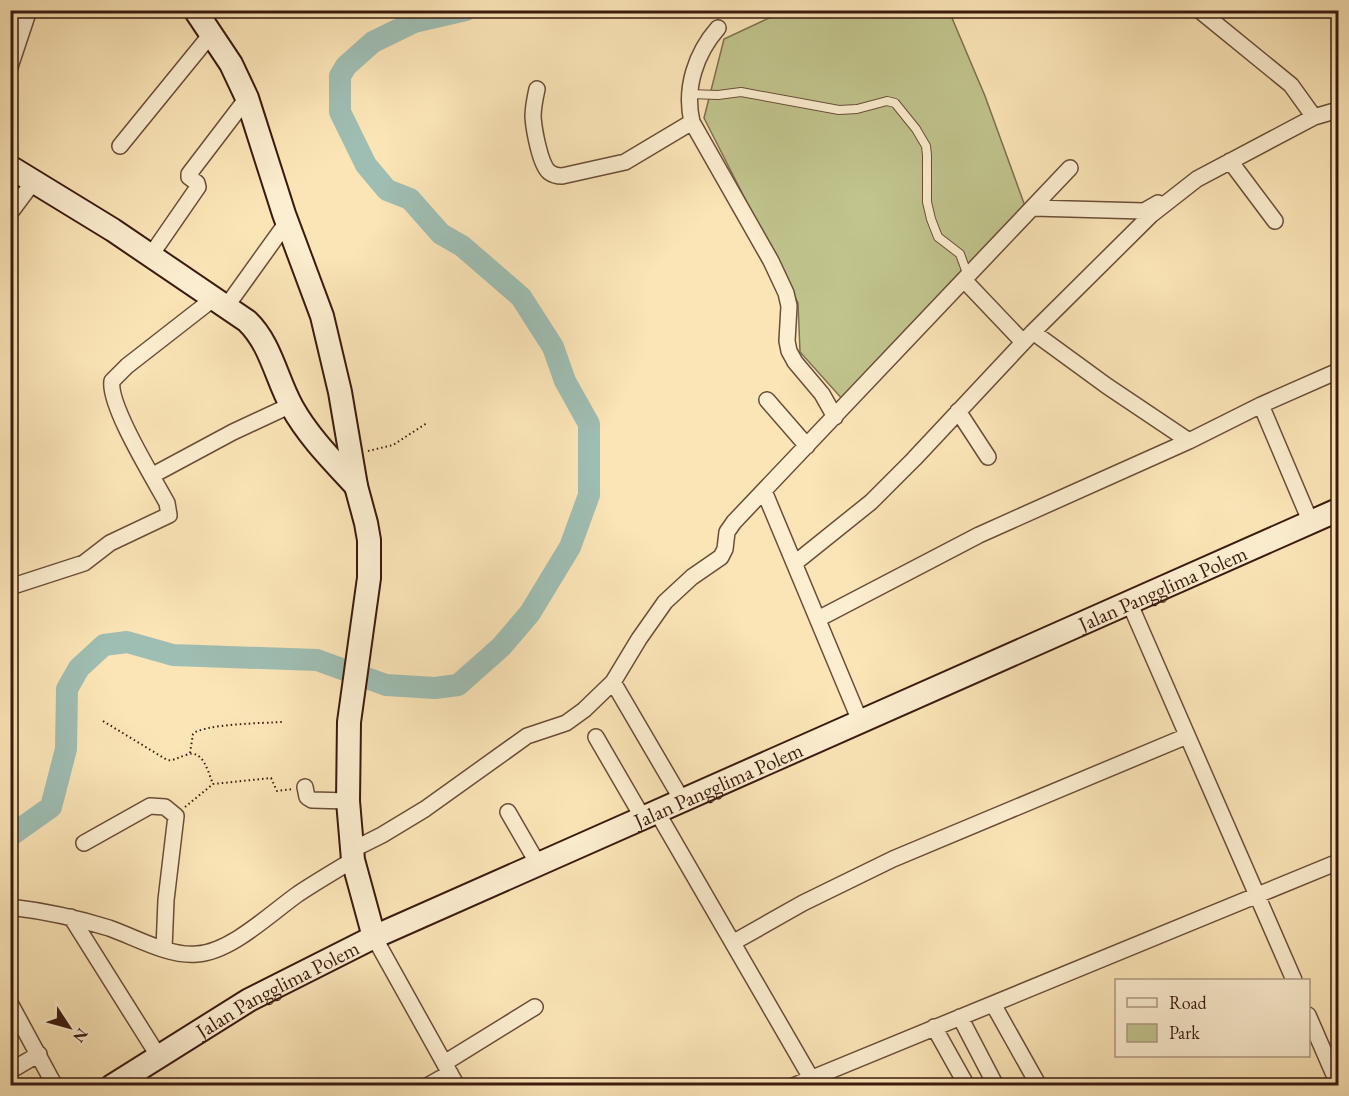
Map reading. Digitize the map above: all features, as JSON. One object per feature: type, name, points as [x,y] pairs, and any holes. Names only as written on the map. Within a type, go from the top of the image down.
[{"type":"street","points":[[195,10],[231,64],[248,98],[287,222],[322,316],[340,392],[356,486],[369,540],[370,567],[366,605],[349,722],[348,801],[352,855],[374,937],[451,1074]]},
{"type":"street","points":[[1199,10],[1291,85],[1314,117]]},
{"type":"street","points":[[10,67],[30,11]]},
{"type":"street","points":[[718,28],[708,39],[699,55],[690,94],[692,122],[771,261],[786,293],[789,306],[789,351],[795,362],[822,394],[835,417]]},
{"type":"street","points":[[120,146],[212,33]]},
{"type":"street","points":[[537,89],[533,115],[535,129],[544,164],[547,170],[555,175],[562,176],[625,162],[692,122]]},
{"type":"street","points":[[151,255],[198,187],[189,174],[248,98]]},
{"type":"street","points":[[795,563],[871,502],[1028,337],[1151,215],[1197,179],[1314,117],[1338,110]]},
{"type":"street","points":[[1230,161],[1275,221]]},
{"type":"street","points":[[10,167],[151,255],[257,330],[264,341],[291,405],[317,443],[356,486]]},
{"type":"street","points":[[10,908],[38,910],[71,917],[109,928],[176,953],[197,954],[217,949],[352,855],[425,809],[527,736],[575,718],[613,682],[665,602],[692,578],[718,561],[724,552],[725,537],[729,528],[1070,168]]},
{"type":"street","points":[[1033,208],[1144,211],[1159,202],[1185,178],[1197,179]]},
{"type":"street","points":[[10,213],[34,181]]},
{"type":"street","points":[[10,587],[84,563],[110,543],[167,517],[169,510],[120,414],[112,392],[112,381],[126,366],[220,303],[287,222]]},
{"type":"street","points":[[966,278],[1028,337],[1189,441]]},
{"type":"street","points":[[818,619],[979,535],[1338,371]]},
{"type":"street","points":[[767,400],[807,446]]},
{"type":"street","points":[[153,475],[233,432],[291,405]]},
{"type":"street","points":[[1261,405],[1311,523]]},
{"type":"street","points":[[958,411],[988,457]]},
{"type":"street","points":[[764,491],[860,721]]},
{"type":"street","name":"Jalan Pangglima Polem","points":[[112,1086],[249,1000],[374,937],[1338,510]]},
{"type":"street","points":[[1129,602],[1293,979]]},
{"type":"street","points":[[613,682],[682,800]]},
{"type":"street","points":[[734,942],[803,903],[893,860],[1187,736]]},
{"type":"street","points":[[596,737],[734,942],[813,1082]]},
{"type":"street","points":[[305,787],[307,797],[312,800],[348,801]]},
{"type":"street","points":[[84,843],[150,806],[165,807],[176,816],[166,900],[164,949]]},
{"type":"street","points":[[508,812],[538,864]]},
{"type":"street","points":[[793,1086],[813,1082],[934,1027],[1257,896],[1337,867]]},
{"type":"street","points":[[71,917],[159,1057]]},
{"type":"street","points":[[10,1003],[55,1086]]},
{"type":"street","points":[[993,1004],[1039,1086]]},
{"type":"street","points":[[427,1086],[451,1074],[535,1007]]},
{"type":"street","points":[[960,1017],[996,1086]]},
{"type":"street","points":[[1310,1020],[1338,1084]]},
{"type":"street","points":[[934,1027],[967,1086]]},
{"type":"street","points":[[10,1071],[39,1054]]},
{"type":"lane","points":[[690,94],[718,95],[741,92],[839,110],[857,109],[887,100],[895,103],[916,129],[926,146],[927,202],[934,228],[943,242],[960,254],[966,278]]},
{"type":"path","points":[[351,455],[393,445],[427,423]]},
{"type":"path","points":[[103,722],[167,760],[170,761],[190,753],[202,758],[213,784]]},
{"type":"path","points":[[190,753],[193,734],[199,730],[240,724],[282,722]]},
{"type":"path","points":[[176,816],[213,784],[271,778],[277,791],[305,787]]},
{"type":"green space","points":[[784,11],[949,11],[985,96],[1025,206],[844,401],[800,352],[798,303],[704,118],[724,39]]},
{"type":"waterway","points":[[10,836],[51,807],[66,749],[67,689],[79,668],[104,645],[127,642],[173,655],[317,660],[386,685],[435,688],[458,685],[501,647],[530,613],[570,547],[589,495],[589,424],[565,381],[553,347],[521,297],[462,246],[441,234],[410,199],[387,190],[366,165],[340,112],[340,76],[346,66],[373,42],[414,22],[466,10]]}]
